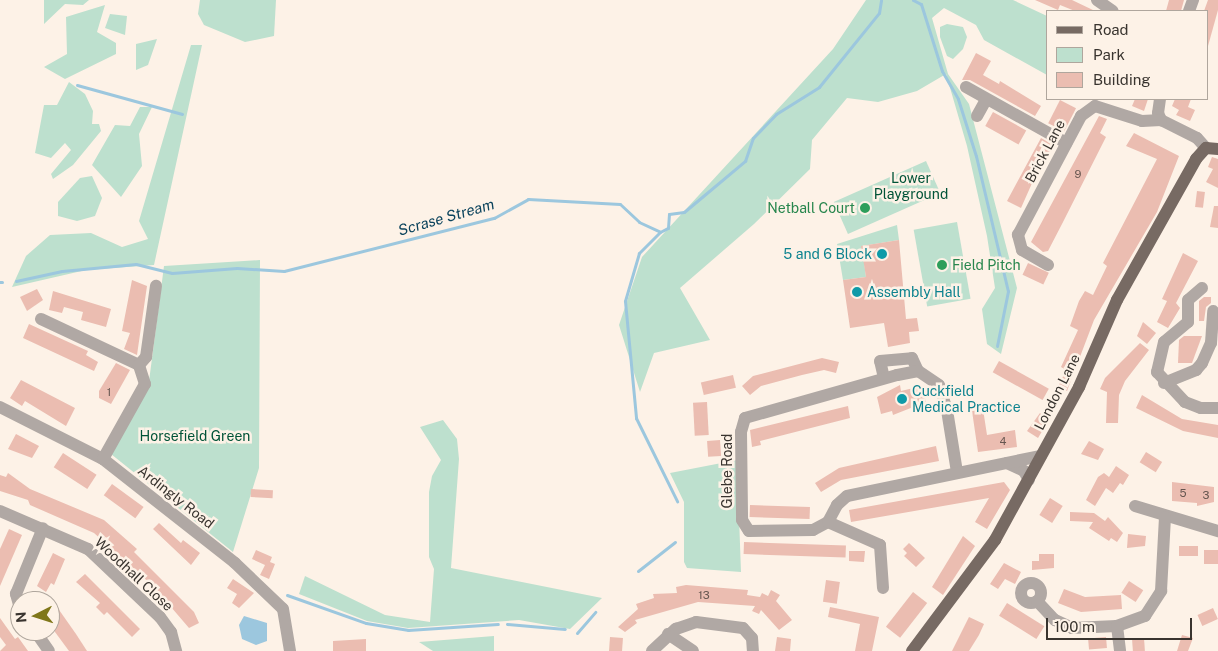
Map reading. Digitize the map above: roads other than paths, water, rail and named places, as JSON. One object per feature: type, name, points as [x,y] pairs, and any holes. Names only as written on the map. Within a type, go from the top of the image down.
[{"type":"main road","name":"London Lane","points":[[912,651],[970,577],[1029,480],[1078,387],[1117,300],[1196,159],[1212,148]]},
{"type":"street","points":[[1097,0],[1112,10]]},
{"type":"street","points":[[966,87],[986,100],[1066,143]]},
{"type":"street","points":[[977,116],[986,100]]},
{"type":"street","points":[[1160,100],[1158,113],[1161,120],[1197,138],[1212,148]]},
{"type":"street","name":"Brick Lane","points":[[1048,265],[1022,250],[1018,235],[1081,116],[1095,106],[1142,121],[1161,120]]},
{"type":"street","points":[[139,365],[146,357],[156,286]]},
{"type":"street","points":[[1202,288],[1188,300],[1188,322],[1168,336],[1161,350],[1157,372],[1164,383],[1190,405],[1218,408]]},
{"type":"street","points":[[1164,383],[1196,370],[1202,363],[1211,343],[1213,311]]},
{"type":"street","points":[[41,318],[139,365],[144,384],[103,459]]},
{"type":"street","name":"Glebe Road","points":[[828,522],[813,530],[749,531],[744,527],[742,425],[755,412],[918,370],[932,377],[943,394],[957,472]]},
{"type":"street","name":"Ardingly Road","points":[[0,407],[103,459],[152,494],[274,598],[287,621],[290,651]]},
{"type":"street","points":[[883,588],[880,545],[828,522],[837,505],[847,496],[1041,456]]},
{"type":"street","points":[[1007,463],[1024,471],[1029,480]]},
{"type":"street","points":[[1135,506],[1218,530]]},
{"type":"street","name":"Woodhall Close","points":[[0,511],[43,528],[94,555],[160,618],[173,637],[176,651]]},
{"type":"street","points":[[1037,601],[1056,620],[1072,628],[1117,626],[1145,616],[1158,597],[1165,516]]},
{"type":"street","points":[[17,591],[43,528]]},
{"type":"street","points":[[652,651],[668,634],[696,622],[733,625],[748,632],[753,651]]},
{"type":"street","points":[[1117,626],[1120,651]]},
{"type":"street","points":[[668,634],[693,651]]},
{"type":"water","points":[[244,616],[267,623],[267,641],[256,645],[242,639],[239,625]]},
{"type":"waterway","name":"Scrase Stream","points":[[16,281],[62,271],[136,264],[172,273],[237,268],[284,271],[494,218],[528,199],[620,204],[639,222],[660,232],[668,228],[669,214],[684,212],[745,161],[753,138],[776,114],[819,87],[879,13],[881,0]]},
{"type":"waterway","points":[[913,0],[921,4],[942,71],[958,99],[976,156],[1008,291],[997,346]]},
{"type":"waterway","points":[[77,85],[182,114]]},
{"type":"waterway","points":[[660,232],[639,253],[625,301],[636,418],[677,501]]},
{"type":"waterway","points":[[638,571],[675,542]]},
{"type":"waterway","points":[[287,595],[366,623],[408,630],[498,624]]},
{"type":"waterway","points":[[577,633],[595,612]]},
{"type":"waterway","points":[[507,624],[565,629]]},
{"type":"place","name":"Netball Court","points":[[865,208]]},
{"type":"place","name":"5 and 6 Block","points":[[882,254]]},
{"type":"place","name":"Field Pitch","points":[[942,265]]},
{"type":"place","name":"Assembly Hall","points":[[857,292]]},
{"type":"place","name":"Cuckfield Medical Practice","points":[[902,399]]},
{"type":"park label","name":"Lower Playground","points":[[911,186]]},
{"type":"park label","name":"Horsefield Green","points":[[195,436]]}]
